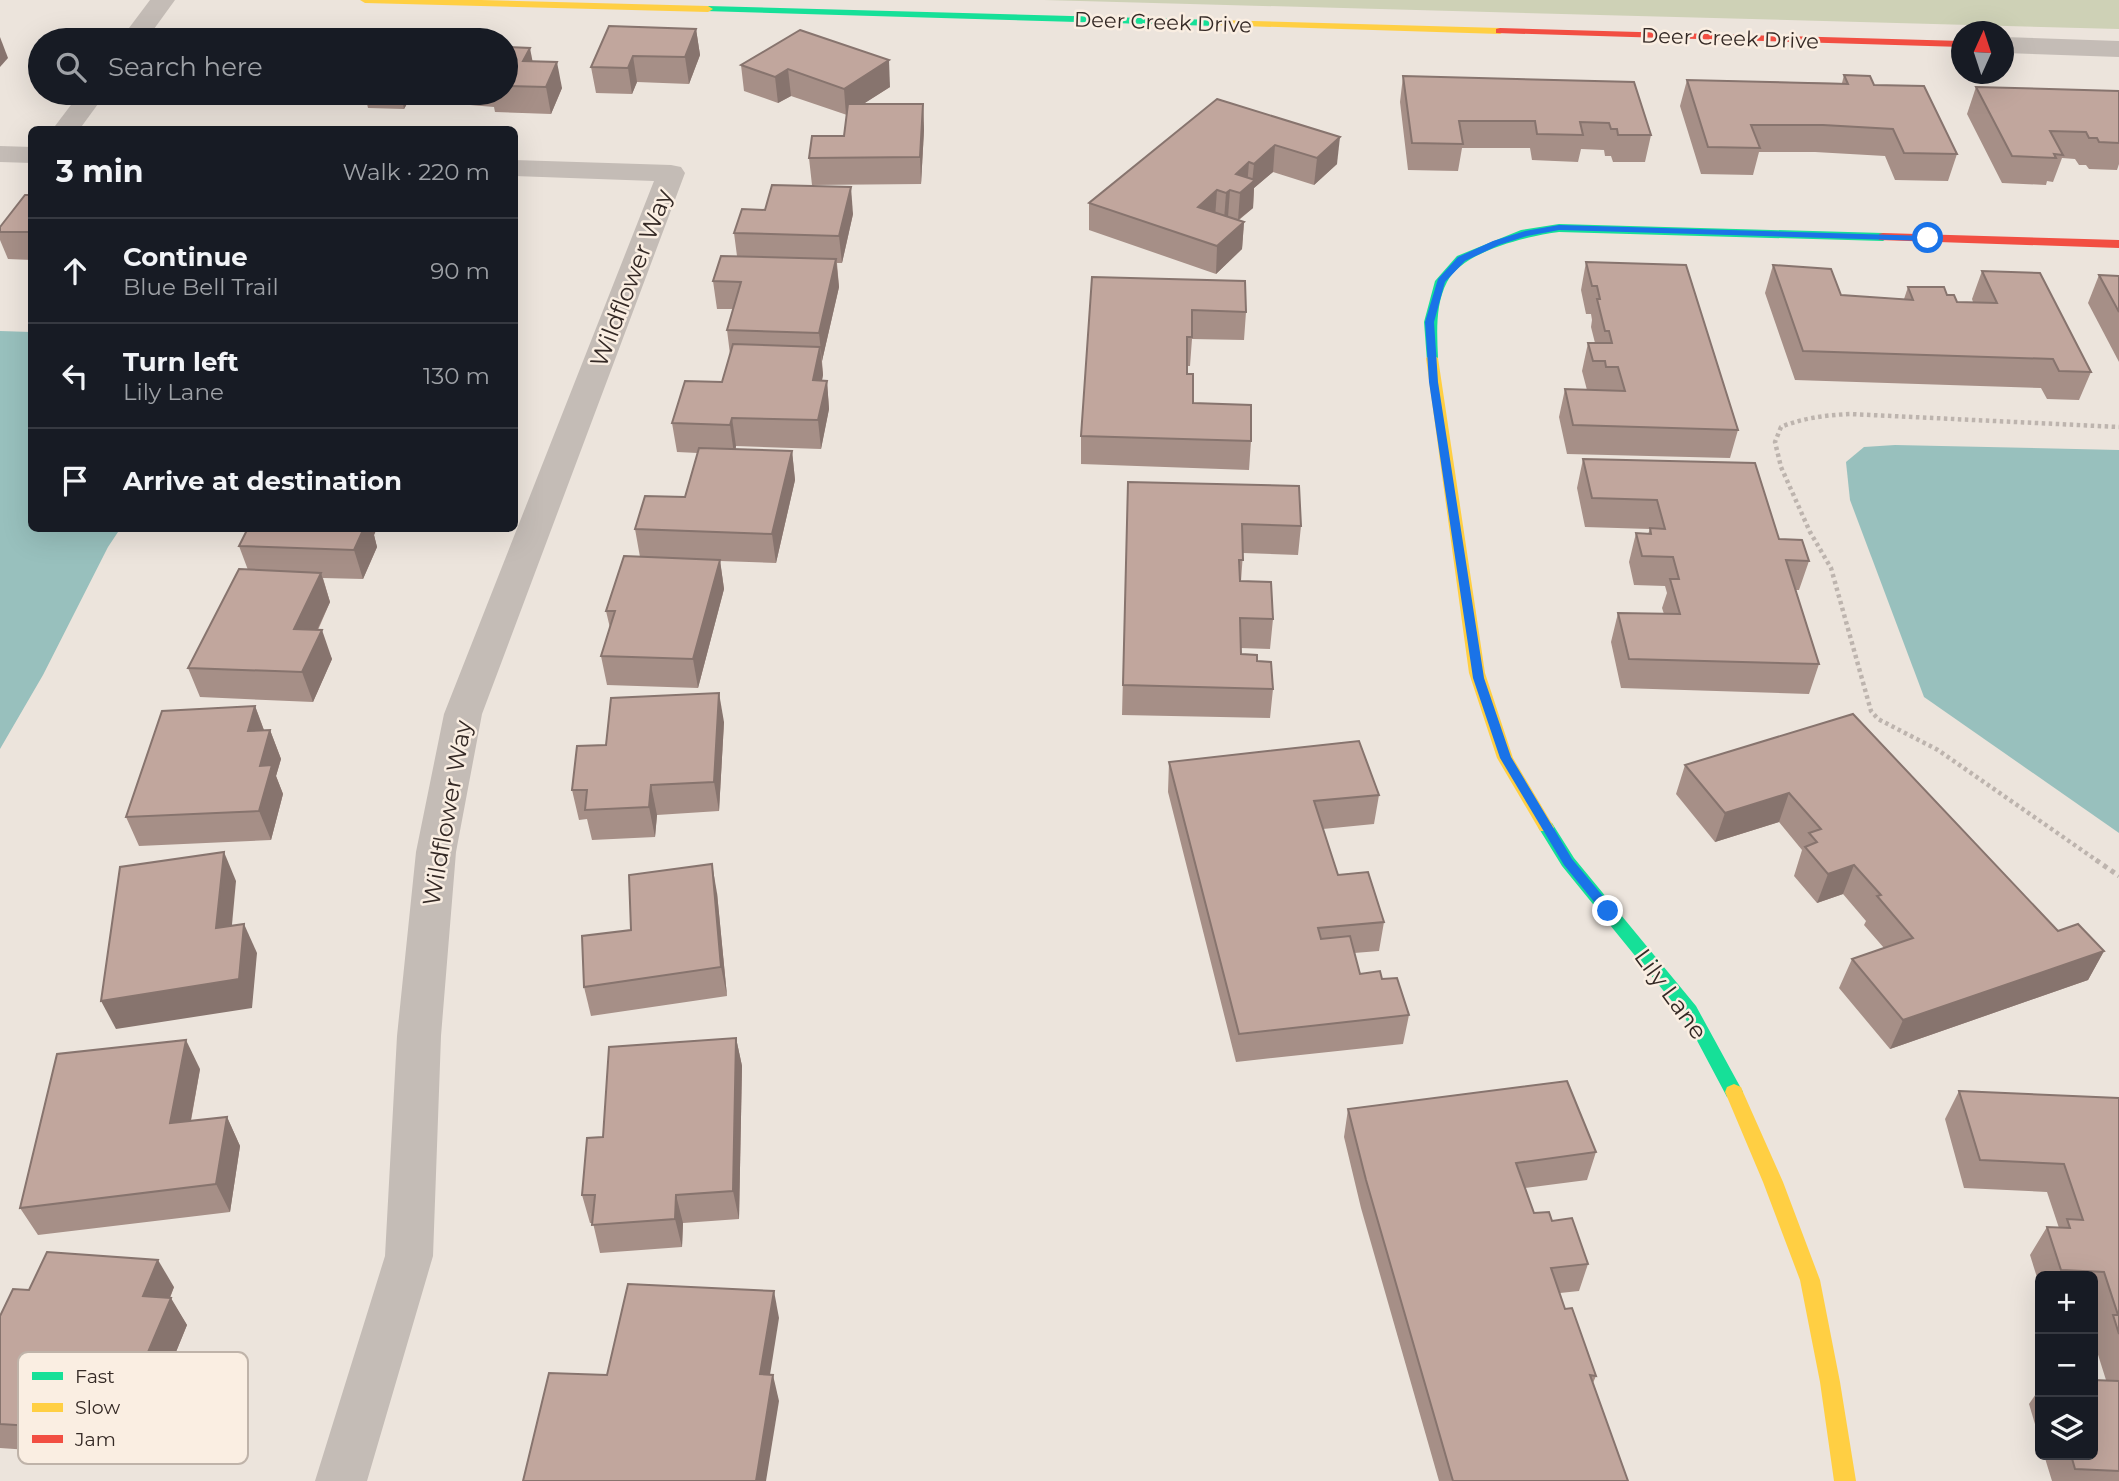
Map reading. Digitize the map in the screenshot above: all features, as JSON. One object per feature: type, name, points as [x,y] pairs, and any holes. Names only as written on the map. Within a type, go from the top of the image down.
[{"type":"street","points":[[142,28],[163,0]]},
{"type":"street","name":"Deer Creek Drive","points":[[365,0],[1951,44]]},
{"type":"street","points":[[2014,45],[2119,48]]},
{"type":"street","points":[[68,126],[84,105]]},
{"type":"street","points":[[0,154],[28,155]]},
{"type":"street","name":"Wildflower Way","points":[[341,1481],[409,1256],[419,1037],[436,852],[463,714],[671,173],[518,168]]},
{"type":"street","name":"Lily Lane","points":[[1845,1481],[1828,1371],[1810,1280],[1773,1182],[1734,1092],[1690,1011],[1568,862],[1505,758],[1477,673],[1434,382],[1430,322],[1441,281],[1461,259],[1525,233],[1559,228],[2119,244]]},
{"type":"path","points":[[2119,427],[1850,414],[1809,417],[1794,422],[1781,427],[1774,442],[1781,467],[1802,515],[1831,568],[1871,711],[1890,726],[1938,750],[1993,786],[2068,843],[2119,876]]},
{"type":"green space","points":[[1044,0],[2119,0],[2119,29],[2014,26],[2014,21],[1951,21],[1951,24]]},
{"type":"water","points":[[0,331],[28,332],[28,532],[118,532],[43,675],[0,749]]},
{"type":"water","points":[[1895,445],[2119,450],[2119,833],[1924,697],[1850,500],[1846,462],[1864,447]]},
{"type":"building","points":[[609,26],[696,29],[685,57],[633,56],[628,68],[591,67]]},
{"type":"building","points":[[800,30],[889,60],[844,89],[788,69],[775,77],[741,65]]},
{"type":"building","points":[[518,48],[530,48],[523,61],[557,62],[546,87],[518,86]]},
{"type":"building","points":[[1844,75],[1870,76],[1874,85],[1924,86],[1957,154],[1904,153],[1893,129],[1823,125],[1751,125],[1760,148],[1708,147],[1687,80],[1848,84]]},
{"type":"building","points":[[1403,76],[1634,82],[1651,135],[1618,135],[1617,129],[1611,129],[1609,123],[1580,122],[1583,135],[1537,134],[1535,121],[1459,121],[1463,144],[1412,143]]},
{"type":"building","points":[[1976,87],[2119,91],[2119,143],[2099,142],[2097,138],[2089,138],[2086,132],[2050,131],[2063,155],[2054,154],[2056,158],[2012,156]]},
{"type":"building","points":[[1217,99],[1340,137],[1317,158],[1275,145],[1254,164],[1249,162],[1236,174],[1255,180],[1240,193],[1217,190],[1198,207],[1244,222],[1217,246],[1089,203]]},
{"type":"building","points":[[848,104],[923,104],[920,157],[809,158],[812,136],[844,136]]},
{"type":"building","points":[[772,185],[851,187],[839,236],[734,233],[742,209],[765,210]]},
{"type":"building","points":[[25,195],[28,195],[28,232],[0,232],[0,227]]},
{"type":"building","points":[[721,256],[836,259],[819,333],[727,330],[741,282],[713,281]]},
{"type":"building","points":[[1586,262],[1686,265],[1738,430],[1573,425],[1565,389],[1625,391],[1618,367],[1606,367],[1605,361],[1593,361],[1588,343],[1612,343],[1609,331],[1605,331],[1597,299],[1600,299],[1597,286],[1592,286]]},
{"type":"building","points":[[1773,265],[1831,269],[1841,295],[1913,300],[1908,287],[1944,287],[1947,295],[1954,295],[1957,302],[1997,303],[1982,271],[2040,273],[2091,372],[2059,371],[2053,359],[1803,351]]},
{"type":"building","points":[[2099,275],[2119,276],[2119,312]]},
{"type":"building","points":[[1092,277],[1245,281],[1246,312],[1192,310],[1192,337],[1187,337],[1187,374],[1193,374],[1193,403],[1251,405],[1251,441],[1081,436]]},
{"type":"building","points":[[733,344],[820,347],[813,380],[827,381],[818,420],[732,418],[730,425],[672,423],[685,381],[722,382]]},
{"type":"building","points":[[699,448],[792,451],[772,534],[635,529],[645,496],[685,497]]},
{"type":"building","points":[[1583,459],[1755,463],[1779,539],[1802,540],[1809,561],[1786,560],[1819,664],[1629,659],[1618,613],[1680,614],[1670,579],[1679,579],[1673,557],[1642,556],[1636,533],[1651,534],[1650,528],[1665,529],[1657,500],[1592,498]]},
{"type":"building","points":[[1128,482],[1299,486],[1301,526],[1242,524],[1243,560],[1239,560],[1240,581],[1271,582],[1273,619],[1240,618],[1241,654],[1257,655],[1257,661],[1271,662],[1273,689],[1123,685]]},
{"type":"building","points":[[246,532],[362,532],[354,550],[239,546]]},
{"type":"building","points":[[624,556],[720,560],[693,659],[601,656],[615,611],[606,611]]},
{"type":"building","points":[[239,569],[321,573],[294,629],[322,630],[302,672],[188,668]]},
{"type":"building","points":[[719,693],[714,782],[651,785],[649,807],[585,810],[587,790],[572,790],[577,746],[606,745],[611,698]]},
{"type":"building","points":[[255,706],[248,731],[270,730],[260,766],[272,765],[259,811],[126,817],[162,711]]},
{"type":"building","points":[[1853,714],[2058,931],[2078,924],[2104,951],[1903,1020],[1852,959],[1913,938],[1877,896],[1881,895],[1854,865],[1828,874],[1805,847],[1817,842],[1809,833],[1821,829],[1789,793],[1725,813],[1685,765]]},
{"type":"building","points":[[1359,741],[1379,795],[1314,801],[1338,875],[1368,872],[1384,922],[1318,928],[1321,939],[1350,936],[1360,974],[1380,971],[1382,979],[1397,978],[1409,1015],[1239,1034],[1169,762]]},
{"type":"building","points":[[224,852],[216,928],[244,924],[239,979],[101,1001],[120,867]]},
{"type":"building","points":[[712,864],[721,967],[584,987],[582,936],[631,930],[629,875]]},
{"type":"building","points":[[736,1038],[733,1191],[676,1195],[675,1219],[592,1225],[595,1195],[582,1195],[587,1138],[603,1137],[609,1047]]},
{"type":"building","points":[[186,1040],[170,1123],[227,1117],[216,1184],[20,1208],[57,1054]]},
{"type":"building","points":[[1567,1081],[1596,1152],[1516,1163],[1534,1213],[1549,1212],[1552,1221],[1572,1218],[1588,1264],[1551,1268],[1565,1309],[1572,1308],[1596,1376],[1590,1375],[1628,1481],[1453,1481],[1348,1109]]},
{"type":"building","points":[[1959,1091],[2119,1098],[2119,1334],[2113,1315],[2118,1315],[2104,1272],[2061,1270],[2047,1227],[2070,1228],[2067,1219],[2083,1220],[2064,1164],[1980,1160]]},
{"type":"building","points":[[47,1252],[158,1260],[143,1296],[171,1298],[148,1352],[18,1352],[18,1425],[0,1424],[0,1316],[13,1289],[29,1290]]},
{"type":"building","points":[[628,1284],[774,1291],[760,1374],[773,1375],[756,1481],[523,1481],[549,1373],[607,1375]]},
{"type":"building","points":[[2098,1380],[2119,1381],[2119,1471],[2075,1469],[2072,1460],[2098,1460]]},
{"type":"traffic: fast","points":[[708,9],[1216,23]]},
{"type":"traffic: fast","points":[[1432,358],[1430,322],[1441,281],[1461,259],[1525,233],[1559,228],[1883,237]]},
{"type":"traffic: fast","points":[[1546,827],[1568,862],[1690,1011],[1734,1092]]},
{"type":"traffic: slow","points":[[365,0],[708,9]]},
{"type":"traffic: slow","points":[[1216,23],[1500,31]]},
{"type":"traffic: slow","points":[[1432,358],[1477,673],[1505,758],[1546,827]]},
{"type":"traffic: slow","points":[[1734,1092],[1773,1182],[1810,1280],[1830,1382],[1845,1481]]},
{"type":"traffic: jam","points":[[1500,31],[1951,44]]},
{"type":"traffic: jam","points":[[1883,237],[2119,244]]},
{"type":"route","points":[[1608,911],[1568,862],[1505,758],[1479,678],[1430,342],[1433,305],[1441,281],[1461,259],[1496,243],[1525,233],[1559,228],[1928,238]]}]
